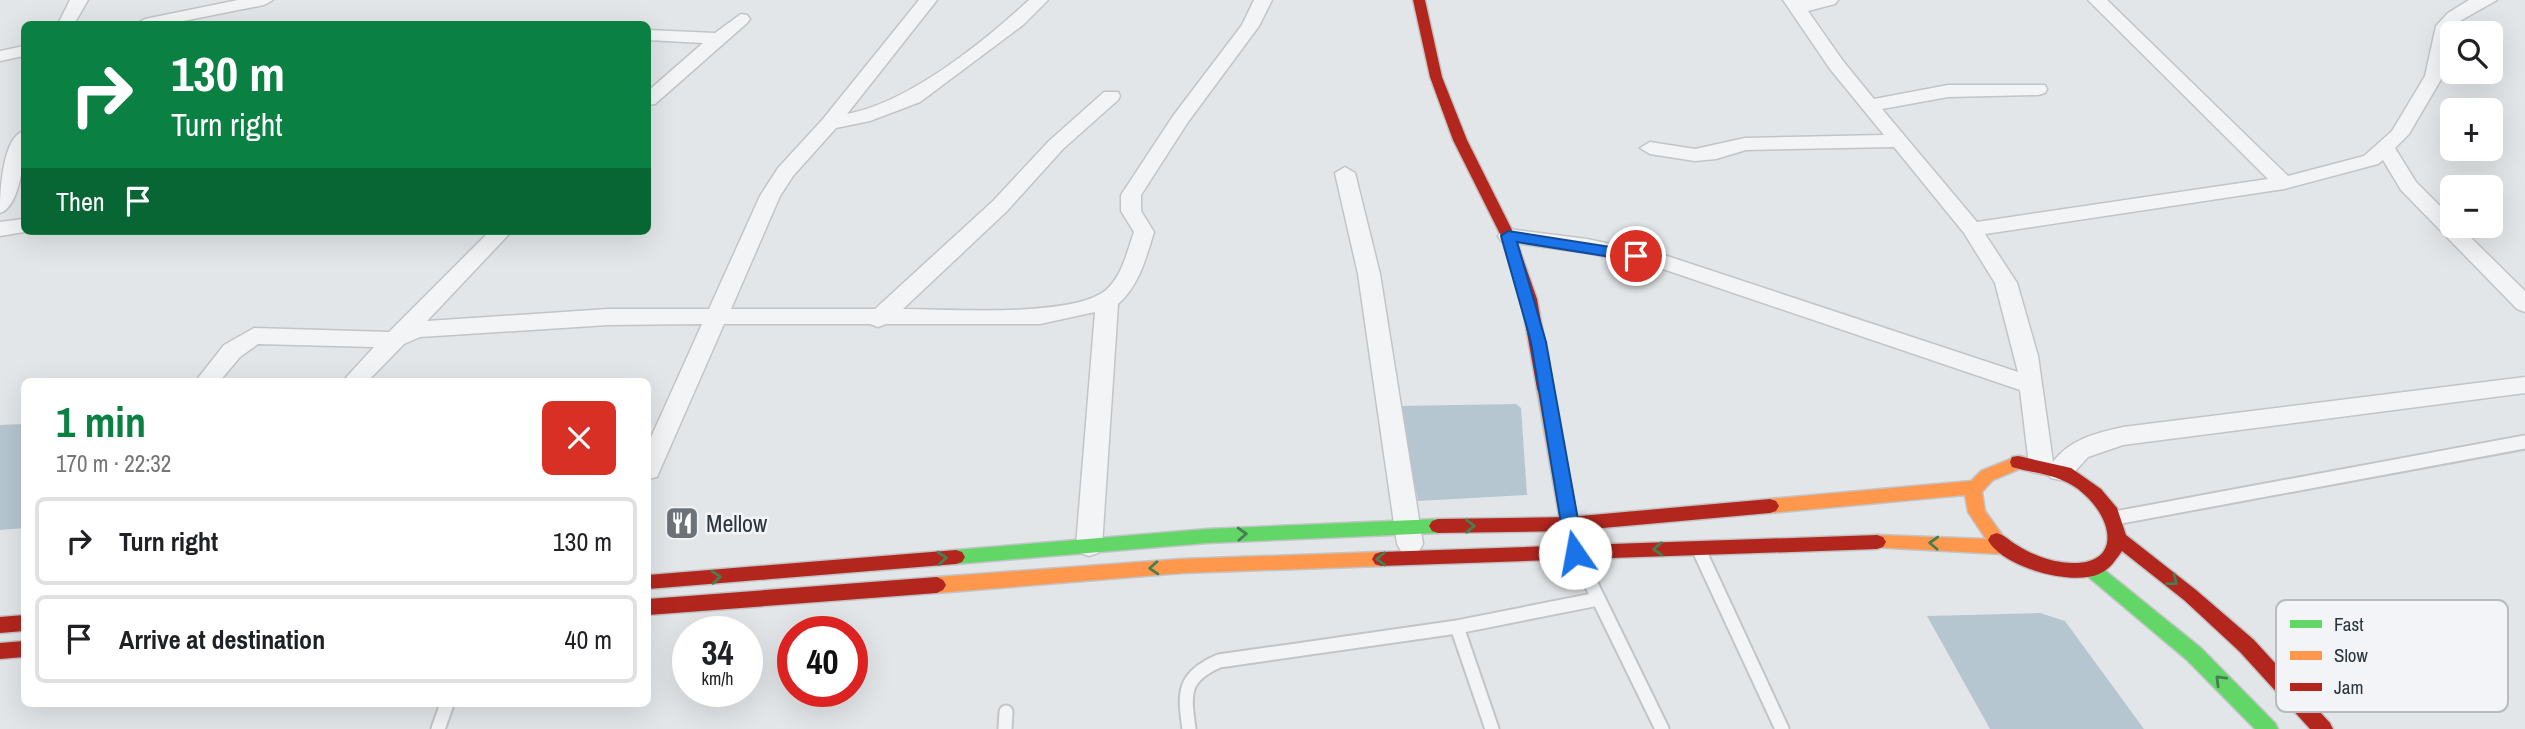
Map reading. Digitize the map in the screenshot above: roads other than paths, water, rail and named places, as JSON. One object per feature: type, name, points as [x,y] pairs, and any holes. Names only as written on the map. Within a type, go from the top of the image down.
[{"type":"main road","points":[[1419,0],[1436,77],[1460,140],[1508,236],[1538,342],[1575,553]]},
{"type":"main road","points":[[2018,462],[2051,468],[2078,480],[2100,498],[2115,519],[2119,540],[2111,557],[2091,569],[2063,571],[2031,563],[2002,547],[1981,525],[1973,506],[1972,488],[1981,474],[1996,465],[2018,462]]},
{"type":"main road","points":[[651,582],[1207,536],[1407,527],[1569,524],[1972,488]]},
{"type":"main road","points":[[2119,540],[2190,595],[2247,646],[2276,678]]},
{"type":"main road","points":[[651,607],[1182,566],[1858,542],[2002,547]]},
{"type":"main road","points":[[2091,569],[2194,654],[2268,729]]},
{"type":"main road","points":[[0,625],[21,623]]},
{"type":"main road","points":[[0,651],[21,649]]},
{"type":"main road","points":[[2307,712],[2323,729]]},
{"type":"street","points":[[68,21],[79,0]]},
{"type":"street","points":[[172,19],[176,0]]},
{"type":"street","points":[[161,21],[264,0]]},
{"type":"street","points":[[651,463],[770,196],[785,172],[830,123],[928,0]]},
{"type":"street","points":[[830,123],[863,117],[913,98],[1017,21],[1039,0]]},
{"type":"street","points":[[209,378],[232,351],[254,336],[392,340],[417,329],[608,317],[1040,316],[1107,302],[1119,295],[1126,284],[1144,232],[1142,224],[1130,213],[1128,205],[1131,195],[1180,120],[1250,26],[1263,0]]},
{"type":"street","points":[[1829,0],[1795,4],[1836,65],[1872,105],[1972,229],[2006,283],[2027,356],[2031,385],[2051,468],[2081,447],[2123,436],[2525,385]]},
{"type":"street","points":[[2097,0],[2284,183]]},
{"type":"street","points":[[1972,229],[2284,183],[2371,160],[2386,149],[2399,134],[2434,76],[2442,30],[2454,17],[2479,0],[2488,0]]},
{"type":"street","points":[[651,97],[741,19]]},
{"type":"street","points":[[651,35],[719,38]]},
{"type":"street","points":[[0,56],[21,52]]},
{"type":"street","points":[[1872,105],[1948,91],[2038,89]]},
{"type":"street","points":[[878,318],[1000,206],[1056,145],[1111,96]]},
{"type":"street","points":[[1650,148],[1695,155],[1745,145],[1900,141]]},
{"type":"street","points":[[0,206],[21,145]]},
{"type":"street","points":[[2386,149],[2408,186],[2525,304]]},
{"type":"street","points":[[1345,173],[1369,274],[1412,557]]},
{"type":"street","points":[[0,229],[21,226]]},
{"type":"street","points":[[357,378],[498,235]]},
{"type":"street","points":[[1508,236],[1587,246],[1660,261],[2031,385]]},
{"type":"street","points":[[1089,545],[1107,302]]},
{"type":"lane","points":[[2115,519],[2525,442]]},
{"type":"lane","points":[[1698,547],[1782,729]]},
{"type":"lane","points":[[1575,553],[1662,729]]},
{"type":"lane","points":[[1189,729],[1185,697],[1189,679],[1200,668],[1219,661],[1457,627],[1598,598]]},
{"type":"lane","points":[[1457,627],[1492,729]]},
{"type":"lane","points":[[438,729],[446,707]]},
{"type":"lane","points":[[1005,729],[1006,712]]},
{"type":"place","name":"Mellow","points":[[682,523]]}]
